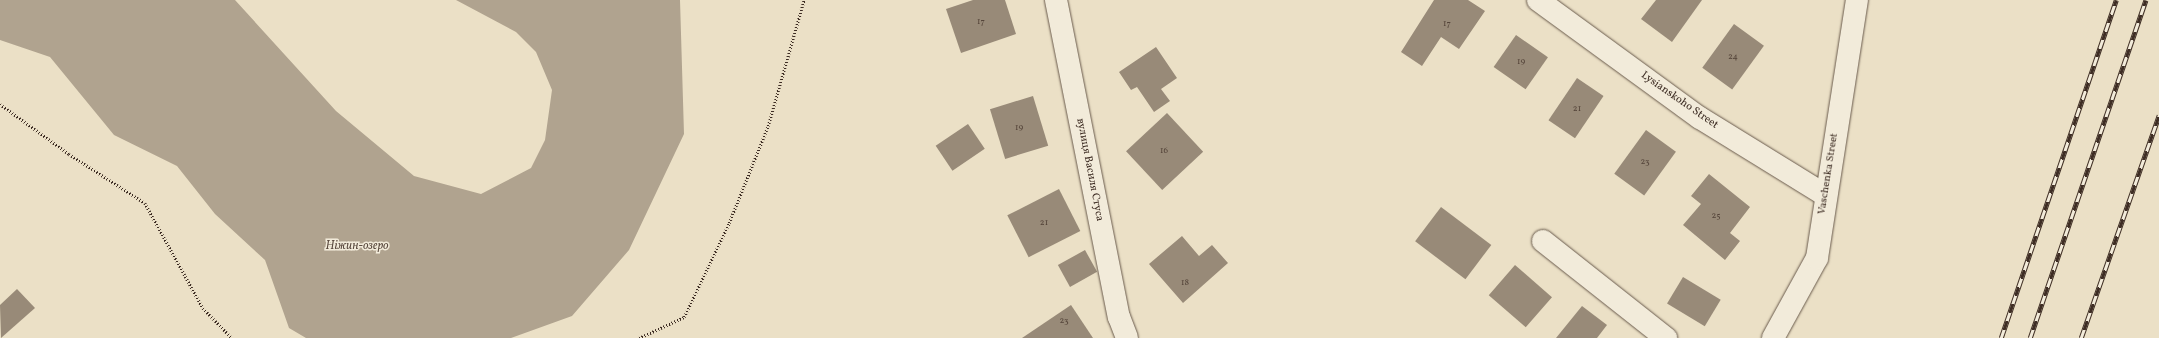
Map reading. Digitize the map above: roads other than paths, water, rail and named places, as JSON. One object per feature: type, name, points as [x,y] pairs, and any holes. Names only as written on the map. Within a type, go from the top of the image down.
[{"type":"street","name":"вулиця Василя Стуса","points":[[1056,0],[1119,317],[1127,338]]},
{"type":"street","name":"Lysianskoho Street","points":[[1538,0],[1700,118],[1825,195]]},
{"type":"street","name":"Vaschenka Street","points":[[1773,338],[1817,258],[1825,195],[1857,0]]},
{"type":"street","points":[[1543,241],[1666,338]]},
{"type":"water","name":"Ніжин-озеро","points":[[0,0],[235,0],[336,111],[414,176],[481,194],[531,168],[545,140],[552,90],[536,52],[516,32],[456,0],[680,0],[684,134],[629,250],[572,316],[511,338],[306,338],[289,328],[265,260],[215,214],[177,166],[114,135],[50,57],[0,40]]},
{"type":"railway","points":[[2001,338],[2116,0]]},
{"type":"railway","points":[[2030,338],[2146,0]]},
{"type":"railway","points":[[2081,338],[2159,115]]}]
